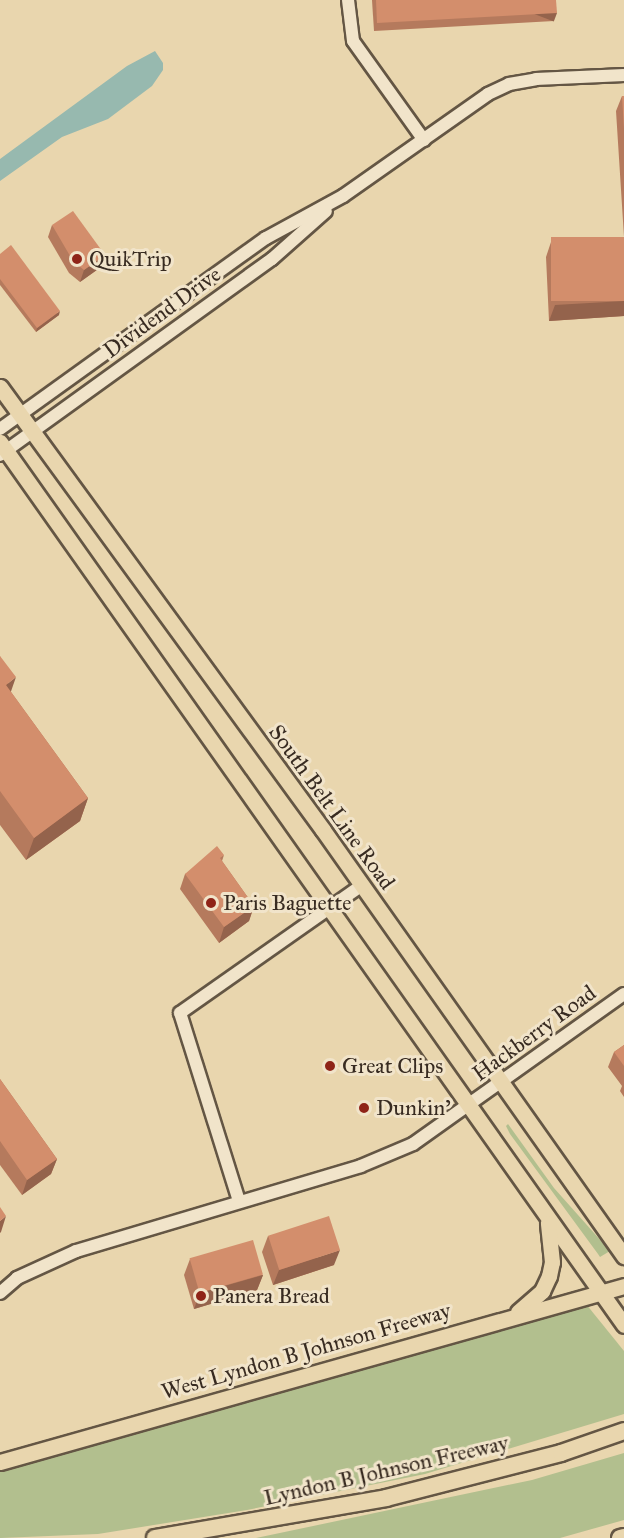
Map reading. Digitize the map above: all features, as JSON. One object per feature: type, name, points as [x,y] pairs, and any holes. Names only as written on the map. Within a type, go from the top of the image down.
[{"type":"highway","name":"Lyndon B Johnson Freeway","points":[[155,1538],[386,1498],[539,1459],[624,1431]]},
{"type":"main road","name":"South Belt Line Road","points":[[0,387],[362,885],[621,1249]]},
{"type":"main road","points":[[2,450],[330,908],[547,1220],[624,1325]]},
{"type":"main road","points":[[515,1315],[542,1291],[549,1276],[552,1262],[547,1220]]},
{"type":"main road","name":"West Lyndon B Johnson Freeway","points":[[0,1462],[624,1286]]},
{"type":"street","points":[[348,0],[353,41],[424,140]]},
{"type":"street","name":"Dividend Drive","points":[[0,429],[266,238],[343,196],[488,94],[509,84],[624,75]]},
{"type":"street","name":"Dividend Drive","points":[[2,450],[32,432],[272,259],[343,196]]},
{"type":"street","points":[[238,1201],[180,1014],[362,885]]},
{"type":"street","name":"Hackberry Road","points":[[0,1293],[17,1278],[76,1251],[361,1166],[413,1144],[624,994]]},
{"type":"green space","points":[[508,1124],[554,1188],[610,1251],[600,1257],[510,1134],[506,1126]]},
{"type":"green space","points":[[586,1304],[624,1351],[624,1414],[425,1474],[247,1510],[98,1534],[0,1538],[0,1471]]},
{"type":"green space","points":[[624,1453],[624,1520],[560,1538],[256,1538],[532,1480]]},
{"type":"water","points":[[155,51],[163,63],[163,70],[152,86],[108,119],[62,137],[0,181],[0,159],[127,66]]},
{"type":"building","points":[[376,0],[556,0],[557,13],[377,23]]},
{"type":"building","points":[[622,96],[624,96],[624,129]]},
{"type":"building","points":[[73,211],[105,255],[84,270],[73,261],[52,225]]},
{"type":"building","points":[[551,237],[624,237],[624,301],[551,301]]},
{"type":"building","name":"QuikTrip","points":[[11,245],[60,311],[37,328],[0,279],[0,254]]},
{"type":"building","points":[[0,656],[16,677],[6,685],[88,798],[34,838],[0,791]]},
{"type":"building","points":[[217,846],[224,855],[220,858],[254,906],[224,927],[185,874]]},
{"type":"building","points":[[624,1045],[624,1066],[614,1052]]},
{"type":"building","points":[[0,1079],[57,1159],[27,1180],[0,1141]]},
{"type":"building","points":[[0,1207],[6,1216],[0,1221]]},
{"type":"building","points":[[329,1216],[340,1250],[279,1270],[268,1236]]},
{"type":"building","points":[[253,1240],[263,1275],[199,1293],[190,1258]]},
{"type":"place","name":"QuikTrip","points":[[77,259]]},
{"type":"place","name":"Paris Baguette","points":[[211,903]]},
{"type":"place","name":"Great Clips","points":[[330,1066]]},
{"type":"place","name":"Dunkin'","points":[[364,1108]]},
{"type":"place","name":"Panera Bread","points":[[201,1296]]}]
